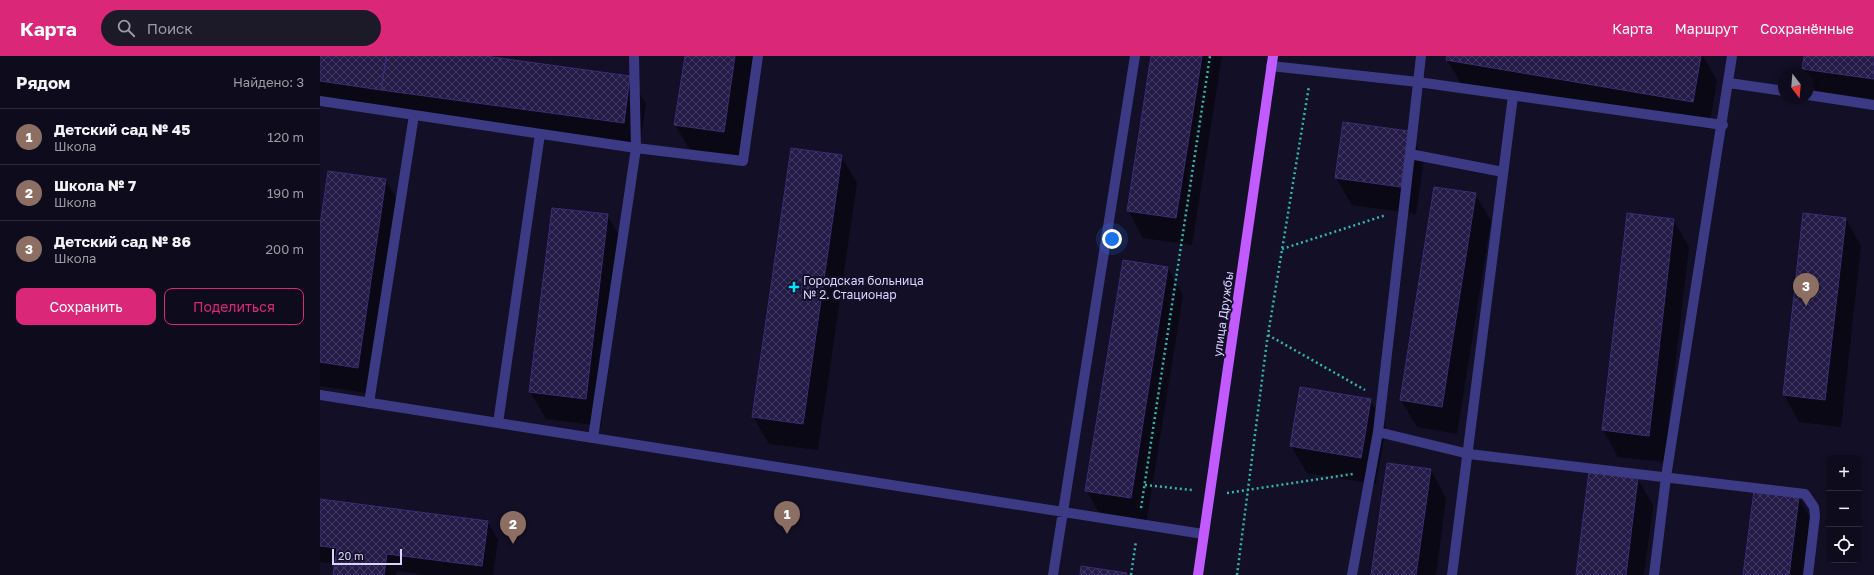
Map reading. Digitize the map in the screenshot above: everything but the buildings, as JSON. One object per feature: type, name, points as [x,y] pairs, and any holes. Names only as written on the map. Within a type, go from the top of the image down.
[{"type":"main road","name":"улица Дружбы","points":[[1198,575],[1272,61]]},
{"type":"lane","points":[[593,438],[636,148],[634,56]]},
{"type":"lane","points":[[320,101],[636,148],[743,161],[758,56]]},
{"type":"lane","points":[[1053,575],[1134,56]]},
{"type":"lane","points":[[1352,575],[1378,432],[1421,56]]},
{"type":"lane","points":[[1654,575],[1666,477],[1723,125],[1732,56]]},
{"type":"lane","points":[[1272,61],[1312,70],[1418,82],[1723,125]]},
{"type":"lane","points":[[1729,83],[1778,91]]},
{"type":"lane","points":[[1452,575],[1513,96]]},
{"type":"lane","points":[[1814,96],[1874,105]]},
{"type":"lane","points":[[369,403],[414,115]]},
{"type":"lane","points":[[498,423],[540,134]]},
{"type":"lane","points":[[1410,154],[1503,172]]},
{"type":"lane","points":[[320,395],[1138,525],[1203,534]]},
{"type":"lane","points":[[1378,432],[1468,454],[1805,494],[1814,507],[1815,516],[1808,575]]},
{"type":"path","points":[[1131,575],[1210,56]]},
{"type":"path","points":[[1237,575],[1268,335],[1312,70]]},
{"type":"path","points":[[1282,249],[1403,209]]},
{"type":"path","points":[[1268,335],[1382,399]]},
{"type":"path","points":[[1224,493],[1248,491],[1371,472]]},
{"type":"path","points":[[1145,485],[1192,490]]},
{"type":"place","name":"Городская больница № 2. Стационар","points":[[794,287]]},
{"type":"place","name":"Детский сад № 86","points":[[1806,306]]},
{"type":"place","name":"Детский сад № 45","points":[[787,534]]},
{"type":"place","name":"Школа № 7","points":[[513,544]]}]
